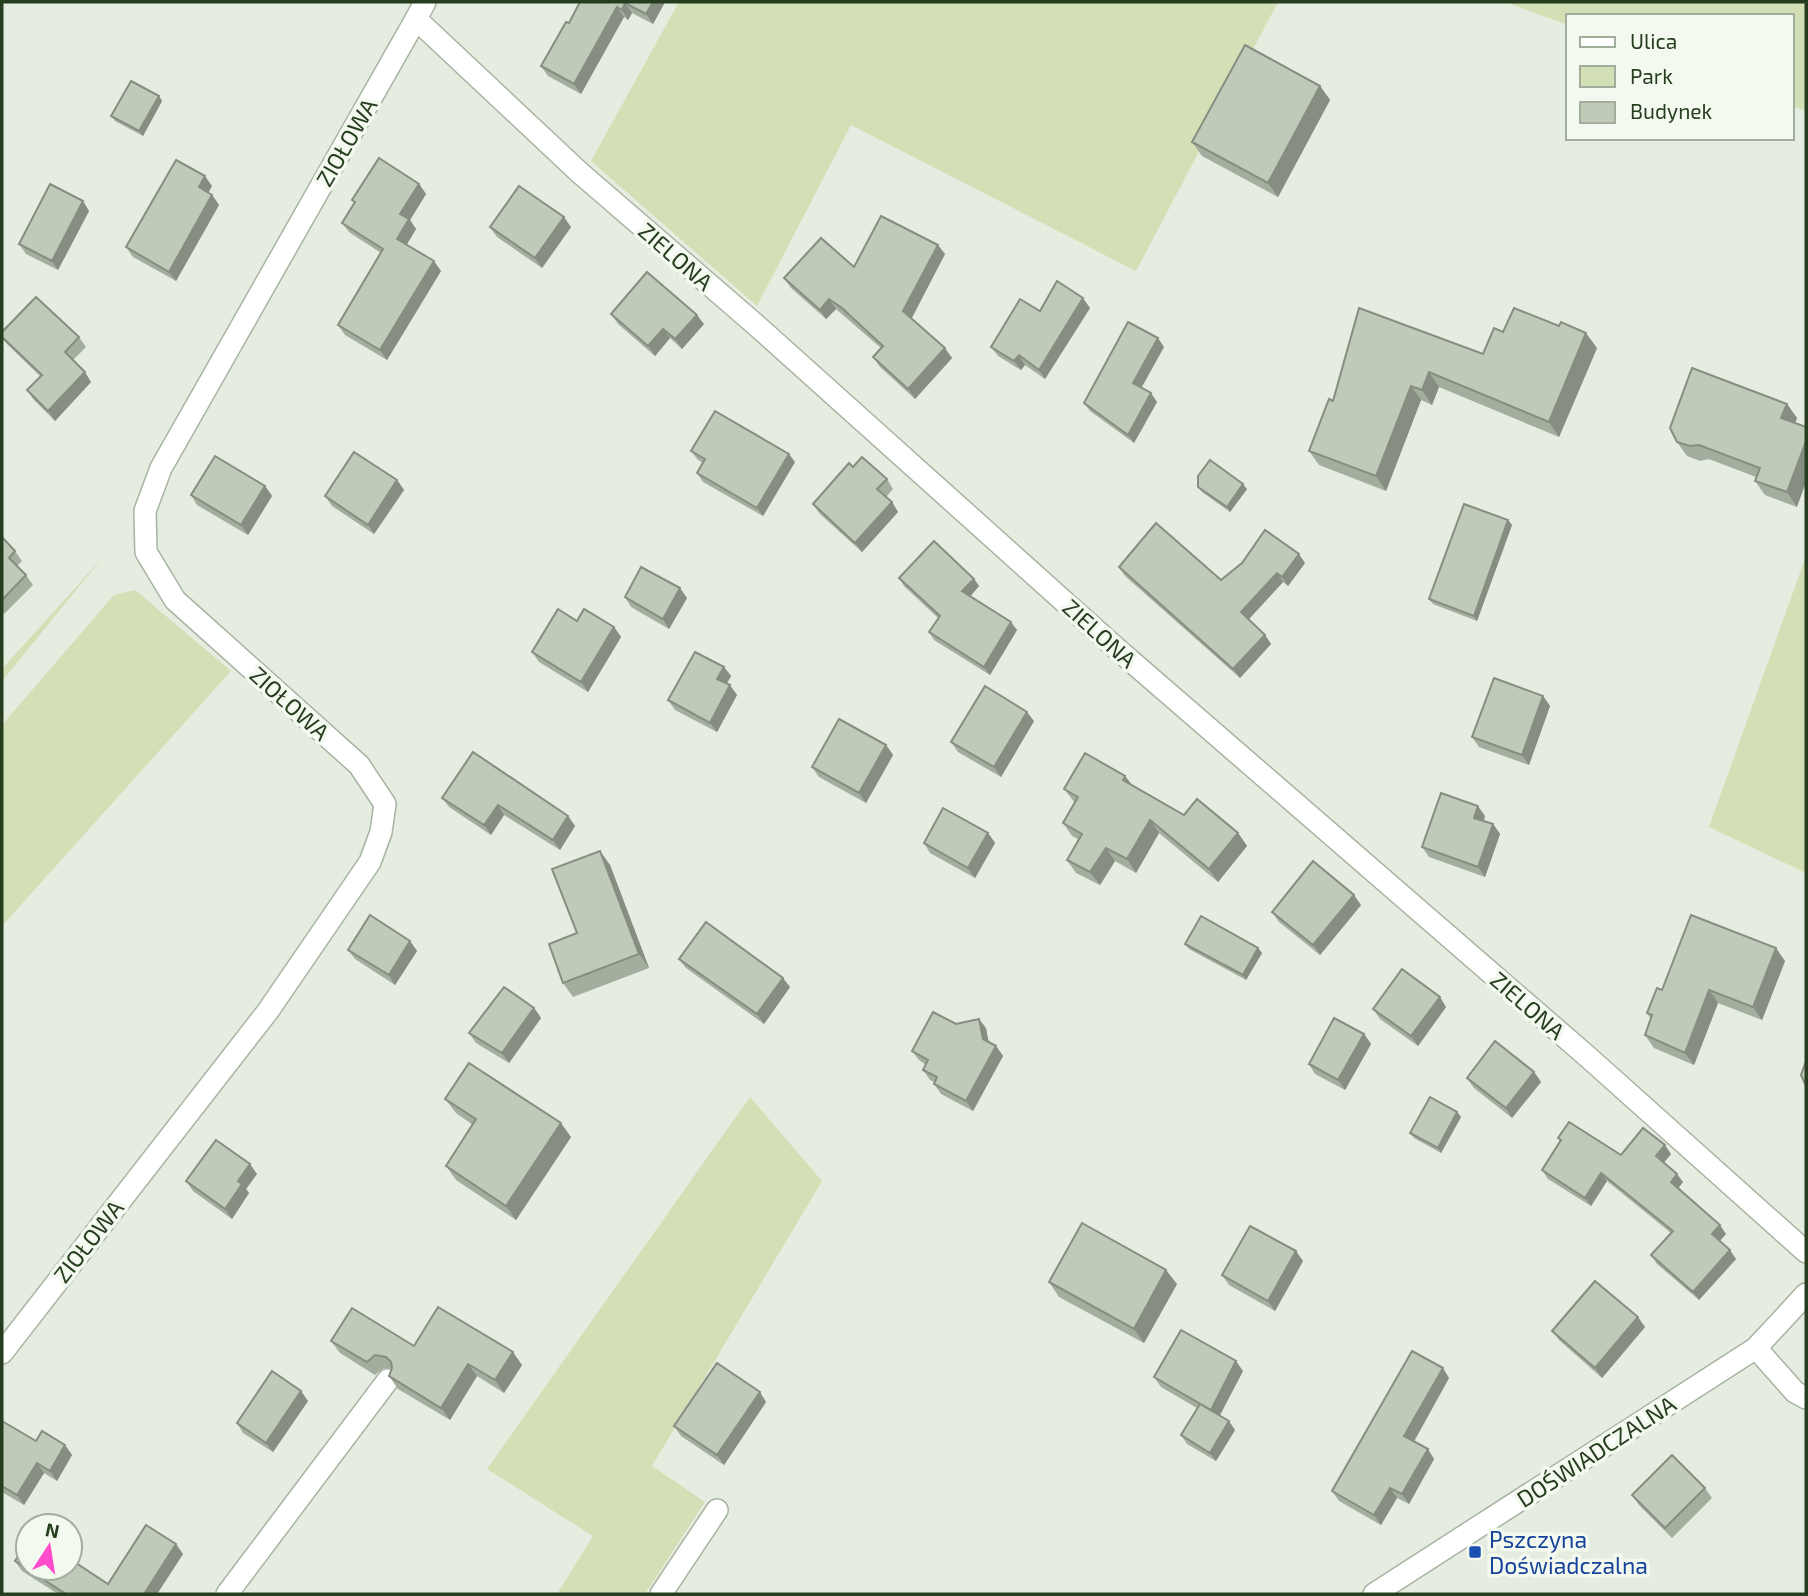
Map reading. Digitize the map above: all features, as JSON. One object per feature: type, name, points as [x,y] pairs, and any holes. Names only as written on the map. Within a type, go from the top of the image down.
[{"type":"street","name":"ZIELONA","points":[[421,10],[579,172],[756,325],[1116,648],[1588,1057],[1806,1252]]},
{"type":"street","name":"ZIOŁOWA","points":[[2,1353],[268,1011],[370,862],[381,832],[384,804],[359,765],[175,600],[146,552],[145,511],[161,468],[421,10]]},
{"type":"street","name":"DOŚWIADCZALNA","points":[[1374,1594],[1756,1348],[1806,1294]]},
{"type":"street","points":[[1756,1348],[1796,1392],[1806,1398]]},
{"type":"street","points":[[228,1594],[388,1380]]},
{"type":"street","points":[[660,1594],[717,1510]]},
{"type":"green space","points":[[679,2],[1278,2],[1136,271],[851,125],[757,306],[591,161]]},
{"type":"green space","points":[[1505,2],[1806,2],[1806,111],[1794,107],[1794,14],[1566,14],[1566,24]]},
{"type":"green space","points":[[104,556],[2,681],[2,669]]},
{"type":"green space","points":[[1806,556],[1806,873],[1709,827]]},
{"type":"green space","points":[[135,590],[231,671],[2,926],[2,725],[114,595]]},
{"type":"green space","points":[[750,1097],[822,1181],[652,1466],[705,1502],[645,1594],[557,1594],[593,1536],[487,1469]]},
{"type":"building","points":[[580,2],[653,2],[646,14],[625,3],[622,10],[617,7],[574,84],[541,66]]},
{"type":"building","points":[[1245,45],[1320,86],[1268,183],[1192,142]]},
{"type":"building","points":[[131,81],[159,96],[139,131],[111,116]]},
{"type":"building","points":[[379,158],[419,184],[400,214],[409,219],[397,239],[434,261],[380,350],[338,325],[383,249],[342,223],[355,202],[352,200]]},
{"type":"building","points":[[176,160],[205,176],[199,187],[212,195],[169,272],[126,247]]},
{"type":"building","points":[[50,184],[83,201],[52,261],[19,244]]},
{"type":"building","points":[[519,186],[564,217],[535,258],[490,227]]},
{"type":"building","points":[[881,216],[938,245],[903,311],[945,348],[908,389],[873,357],[883,346],[842,308],[829,299],[820,310],[784,278],[821,238],[854,267]]},
{"type":"building","points":[[647,272],[697,315],[675,339],[663,329],[648,346],[611,314]]},
{"type":"building","points":[[1057,281],[1083,298],[1039,370],[1019,355],[1014,361],[991,347],[1020,299],[1040,311]]},
{"type":"building","points":[[36,297],[79,337],[65,352],[85,372],[48,411],[27,390],[42,375],[2,337],[2,332]]},
{"type":"building","points":[[1359,308],[1483,354],[1494,328],[1503,332],[1514,308],[1559,326],[1561,322],[1586,333],[1549,422],[1429,372],[1422,390],[1411,386],[1376,476],[1309,451],[1329,399],[1333,401]]},
{"type":"building","points":[[1128,322],[1158,338],[1133,383],[1151,393],[1128,435],[1084,403]]},
{"type":"building","points":[[1692,368],[1787,404],[1781,418],[1806,427],[1806,441],[1787,492],[1755,481],[1760,468],[1699,445],[1690,446],[1677,442],[1670,428]]},
{"type":"building","points":[[715,411],[789,454],[757,508],[697,473],[705,459],[691,451]]},
{"type":"building","points":[[354,452],[397,480],[368,525],[325,496]]},
{"type":"building","points":[[215,456],[265,486],[241,525],[191,495]]},
{"type":"building","points":[[862,457],[887,479],[877,489],[892,502],[855,543],[813,504],[849,463],[853,467]]},
{"type":"building","points":[[1210,460],[1243,484],[1227,507],[1198,487],[1198,476]]},
{"type":"building","points":[[1464,504],[1508,520],[1474,616],[1429,599]]},
{"type":"building","points":[[1156,523],[1221,580],[1242,563],[1265,530],[1299,554],[1282,577],[1277,573],[1241,612],[1265,635],[1233,669],[1119,567]]},
{"type":"building","points":[[2,537],[15,551],[9,558],[26,575],[2,600]]},
{"type":"building","points":[[934,541],[974,579],[962,591],[1011,622],[984,667],[929,632],[940,616],[899,578]]},
{"type":"building","points":[[641,567],[680,588],[663,619],[625,597]]},
{"type":"building","points":[[558,609],[577,621],[584,609],[614,627],[581,682],[532,652]]},
{"type":"building","points":[[695,652],[724,667],[717,679],[730,685],[710,723],[668,700]]},
{"type":"building","points":[[1494,678],[1543,696],[1522,755],[1472,737]]},
{"type":"building","points":[[985,686],[1027,712],[994,767],[951,742]]},
{"type":"building","points":[[839,719],[886,745],[859,793],[812,767]]},
{"type":"building","points":[[473,752],[568,816],[553,840],[498,805],[484,825],[442,798]]},
{"type":"building","points":[[1085,753],[1125,776],[1123,780],[1184,815],[1197,799],[1238,833],[1209,869],[1150,820],[1127,859],[1106,848],[1090,872],[1067,860],[1082,834],[1063,823],[1078,797],[1064,789]]},
{"type":"building","points":[[1441,793],[1478,806],[1474,818],[1493,824],[1478,867],[1422,847]]},
{"type":"building","points":[[943,808],[988,833],[968,868],[924,843]]},
{"type":"building","points":[[600,851],[639,954],[563,983],[549,944],[577,933],[552,869]]},
{"type":"building","points":[[1313,861],[1354,895],[1313,945],[1272,912]]},
{"type":"building","points":[[370,915],[410,941],[389,975],[348,950]]},
{"type":"building","points":[[1691,915],[1776,948],[1753,1007],[1709,990],[1685,1053],[1645,1035],[1652,1015],[1647,1013],[1657,988],[1662,990]]},
{"type":"building","points":[[1201,916],[1258,948],[1243,975],[1185,944]]},
{"type":"building","points":[[706,922],[783,978],[757,1014],[679,959]]},
{"type":"building","points":[[1402,969],[1440,997],[1411,1036],[1373,1009]]},
{"type":"building","points":[[504,987],[534,1008],[502,1053],[469,1033]]},
{"type":"building","points":[[933,1012],[956,1024],[979,1019],[983,1039],[996,1046],[966,1101],[934,1084],[937,1077],[923,1070],[928,1060],[912,1051]]},
{"type":"building","points":[[1334,1018],[1364,1034],[1338,1080],[1309,1064]]},
{"type":"building","points":[[1495,1041],[1534,1072],[1506,1108],[1467,1078]]},
{"type":"building","points":[[1806,1061],[1806,1086],[1801,1075]]},
{"type":"building","points":[[469,1063],[561,1123],[506,1206],[446,1166],[476,1119],[445,1099]]},
{"type":"building","points":[[1430,1097],[1457,1112],[1438,1148],[1410,1133]]},
{"type":"building","points":[[1569,1122],[1621,1155],[1643,1128],[1665,1145],[1656,1156],[1677,1174],[1671,1182],[1720,1225],[1712,1234],[1730,1250],[1693,1292],[1651,1255],[1673,1231],[1601,1173],[1585,1198],[1542,1170]]},
{"type":"building","points":[[216,1140],[250,1164],[238,1181],[242,1184],[225,1209],[186,1181]]},
{"type":"building","points":[[1082,1223],[1166,1270],[1134,1329],[1049,1282]]},
{"type":"building","points":[[1250,1226],[1296,1251],[1268,1301],[1222,1275]]},
{"type":"building","points":[[1595,1281],[1638,1317],[1595,1368],[1552,1331]]},
{"type":"building","points":[[438,1307],[513,1352],[495,1380],[468,1364],[441,1408],[389,1376],[392,1368],[386,1357],[375,1355],[367,1362],[331,1341],[352,1308],[414,1346]]},
{"type":"building","points":[[1181,1330],[1236,1361],[1211,1410],[1154,1377]]},
{"type":"building","points":[[1412,1351],[1443,1368],[1404,1436],[1428,1449],[1402,1494],[1390,1488],[1374,1515],[1332,1491]]},
{"type":"building","points":[[717,1363],[760,1392],[717,1455],[674,1426]]},
{"type":"building","points":[[272,1371],[301,1391],[266,1443],[237,1423]]},
{"type":"building","points":[[1200,1404],[1229,1421],[1210,1453],[1181,1435]]},
{"type":"building","points":[[2,1421],[36,1441],[42,1431],[65,1445],[50,1471],[37,1463],[17,1495],[2,1486]]},
{"type":"building","points":[[1672,1455],[1705,1488],[1665,1528],[1632,1495]]},
{"type":"building","points":[[146,1525],[176,1544],[144,1594],[66,1594],[47,1582],[84,1582],[84,1568],[108,1584]]},
{"type":"place","name":"Pszczyna Doświadczalna","points":[[1475,1552]]}]
